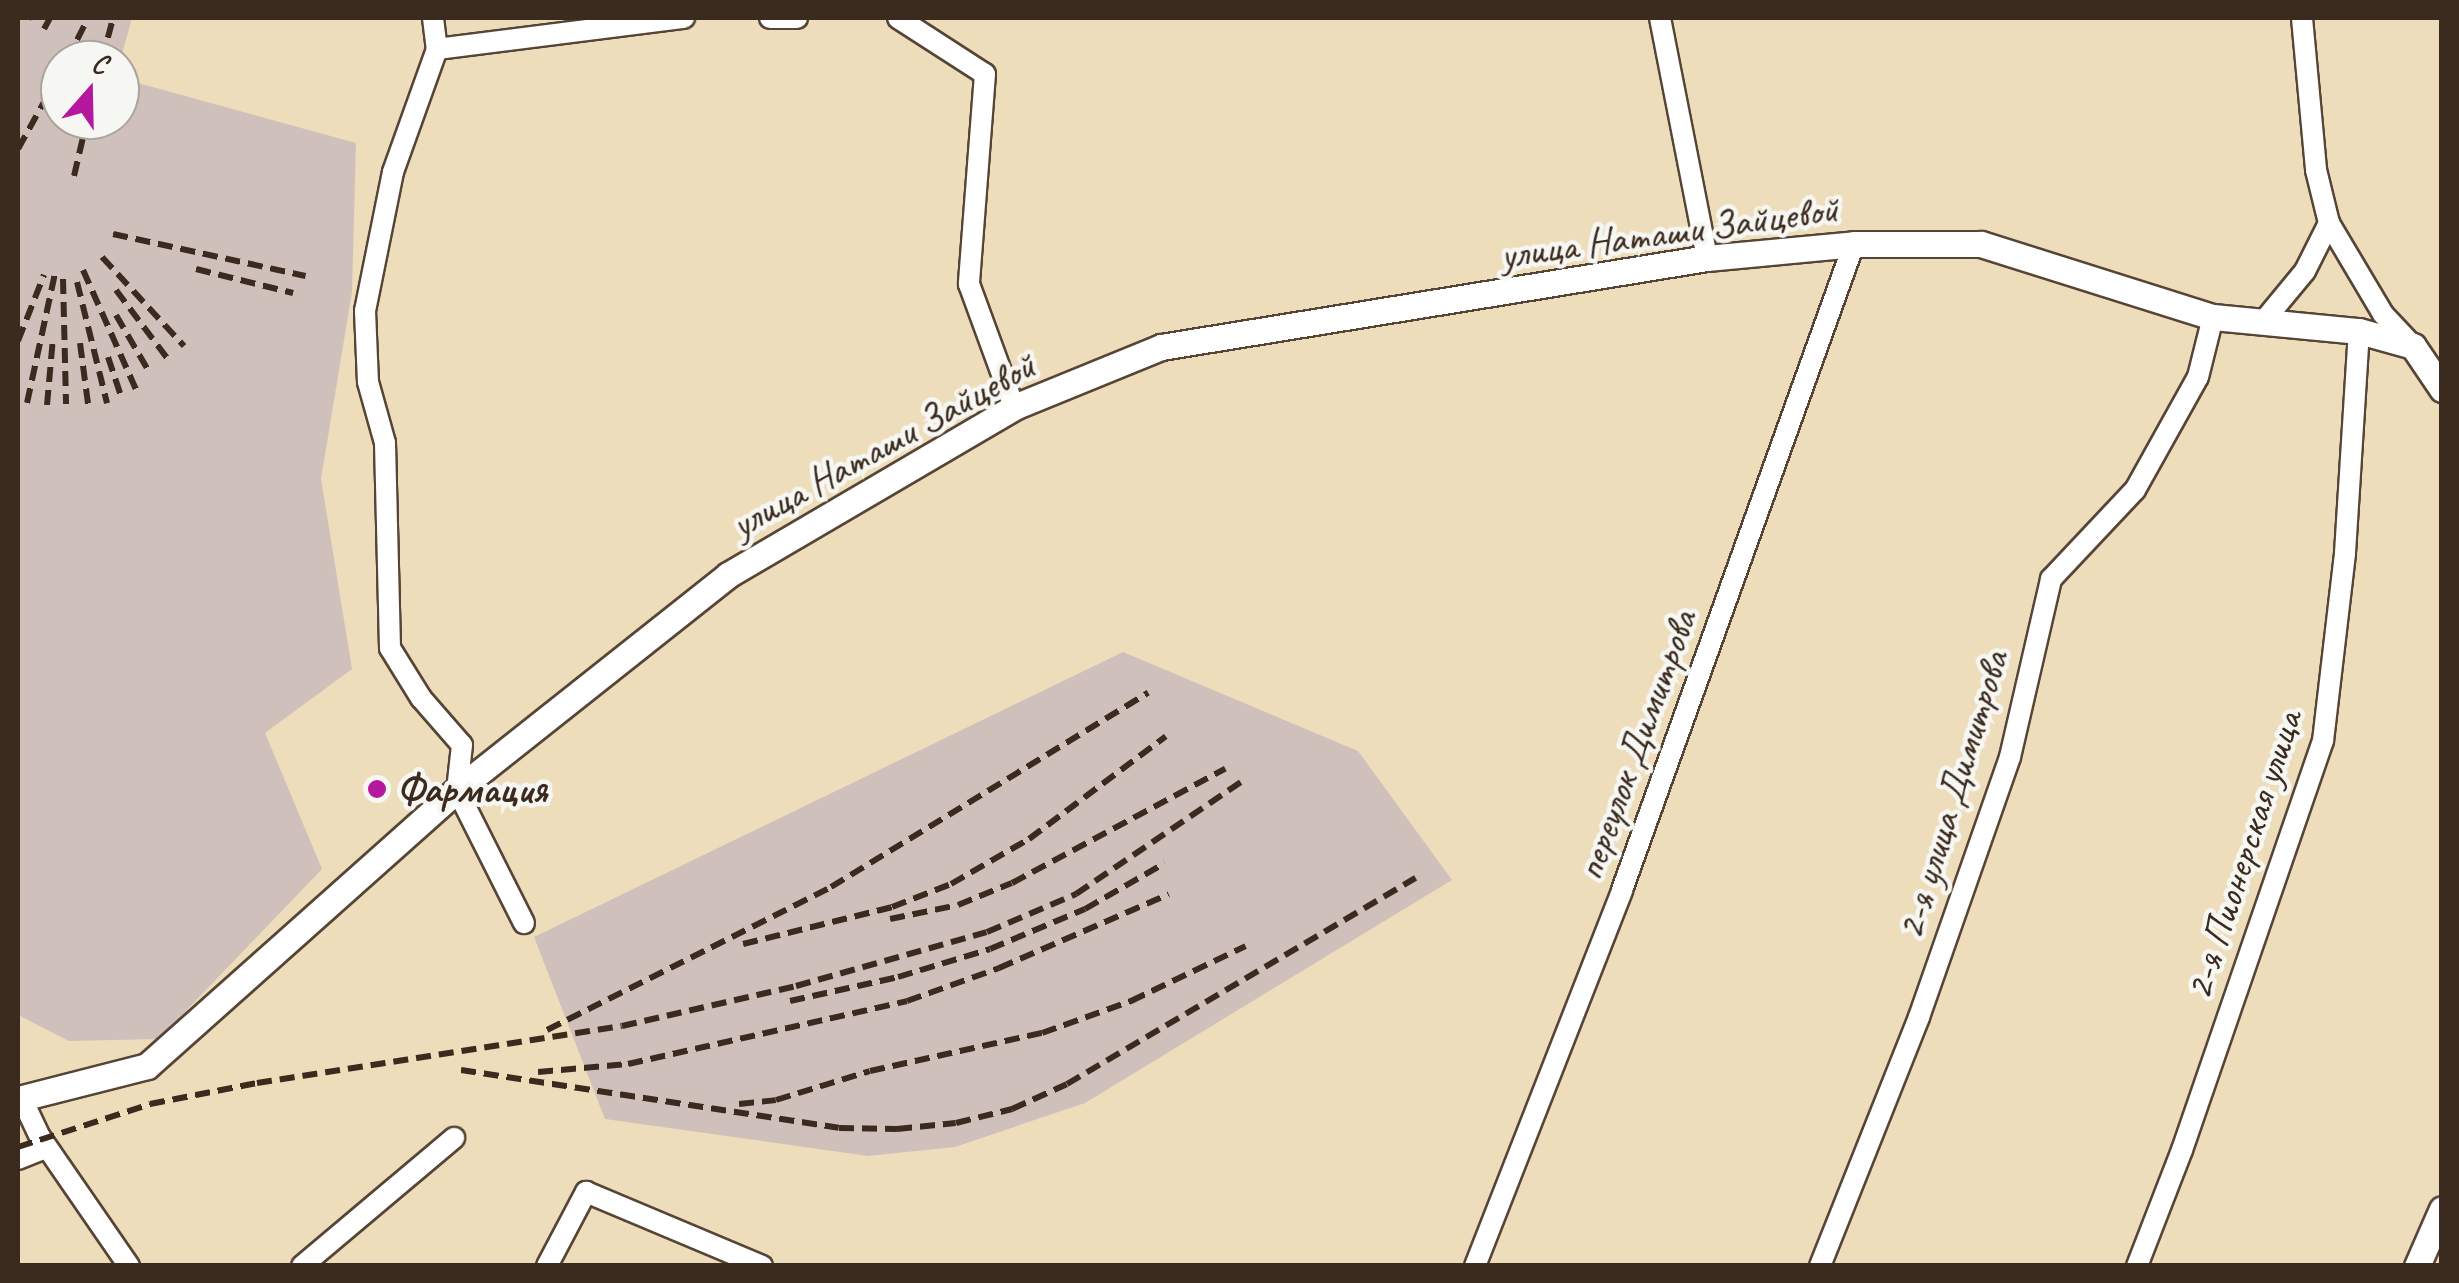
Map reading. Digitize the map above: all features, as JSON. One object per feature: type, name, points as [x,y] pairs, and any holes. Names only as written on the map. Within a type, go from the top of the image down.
[{"type":"street","points":[[433,18],[437,49],[393,172],[365,311],[368,382],[384,443],[390,648],[421,698],[462,746],[457,790],[524,923]]},
{"type":"street","points":[[437,49],[684,18]]},
{"type":"street","points":[[770,18],[797,18]]},
{"type":"street","points":[[898,18],[985,74],[969,284],[1014,407]]},
{"type":"street","points":[[1660,18],[1707,258]]},
{"type":"street","points":[[2302,18],[2316,170],[2329,223],[2383,314],[2413,346],[2442,390]]},
{"type":"street","points":[[2262,324],[2304,272],[2329,223]]},
{"type":"street","name":"улица Наташи Зайцевой","points":[[20,1099],[147,1066],[457,790],[728,574],[1014,407],[1160,347],[1707,258],[1854,244],[1981,244],[2213,317],[2359,331],[2413,346]]},
{"type":"street","name":"переулок Димитрова","points":[[1475,1266],[1622,890],[1854,244]]},
{"type":"street","name":"2-я улица Димитрова","points":[[1820,1266],[1919,1018],[2003,775],[2050,579],[2135,490],[2198,378],[2213,317]]},
{"type":"street","name":"2-я Пионерская улица","points":[[2137,1266],[2182,1150],[2324,741],[2346,553],[2359,331]]},
{"type":"street","points":[[20,1099],[47,1147],[129,1266]]},
{"type":"street","points":[[302,1266],[454,1138]]},
{"type":"street","points":[[18,1159],[47,1147]]},
{"type":"street","points":[[547,1266],[586,1192],[762,1266]]},
{"type":"street","points":[[2417,1266],[2442,1210]]},
{"type":"shaded area","points":[[18,18],[132,18],[126,40],[40,40],[40,140],[140,140],[140,84],[356,143],[352,292],[321,479],[352,669],[265,733],[322,869],[159,1039],[69,1041],[18,1015]]},
{"type":"shaded area","points":[[1123,652],[1358,751],[1452,880],[1085,1103],[955,1147],[868,1156],[605,1119],[534,937]]},
{"type":"railway","points":[[44,29],[50,18]]},
{"type":"railway","points":[[77,40],[88,18]]},
{"type":"railway","points":[[107,40],[113,18]]},
{"type":"railway","points":[[18,149],[40,109]]},
{"type":"railway","points":[[74,176],[82,140]]},
{"type":"railway","points":[[113,234],[305,276]]},
{"type":"railway","points":[[102,257],[184,346]]},
{"type":"railway","points":[[196,269],[293,293]]},
{"type":"railway","points":[[83,270],[138,394]]},
{"type":"railway","points":[[27,403],[55,273]]},
{"type":"railway","points":[[18,341],[44,275]]},
{"type":"railway","points":[[63,279],[66,404]]},
{"type":"railway","points":[[77,282],[107,403]]},
{"type":"railway","points":[[116,290],[167,358]]},
{"type":"railway","points":[[116,315],[148,370]]},
{"type":"railway","points":[[47,405],[53,338]]},
{"type":"railway","points":[[80,343],[88,404]]},
{"type":"railway","points":[[108,357],[122,399]]},
{"type":"railway","points":[[547,1030],[831,887],[1148,693]]},
{"type":"railway","points":[[743,944],[892,907],[951,884],[1029,839],[1166,736]]},
{"type":"railway","points":[[890,919],[958,905],[1012,883],[1225,769]]},
{"type":"railway","points":[[18,1147],[150,1104],[257,1083],[622,1026],[796,986],[987,932],[1076,894],[1247,778]]},
{"type":"railway","points":[[790,1001],[898,977],[990,949],[1085,909],[1165,863]]},
{"type":"railway","points":[[461,1070],[839,1128],[897,1129],[956,1123],[1012,1109],[1067,1084],[1416,878]]},
{"type":"railway","points":[[538,1072],[628,1064],[907,1001],[999,968],[1169,894]]},
{"type":"railway","points":[[739,1104],[776,1100],[870,1071],[1042,1033],[1131,1001],[1246,946]]},
{"type":"place","name":"Фармация","points":[[377,789]]}]
